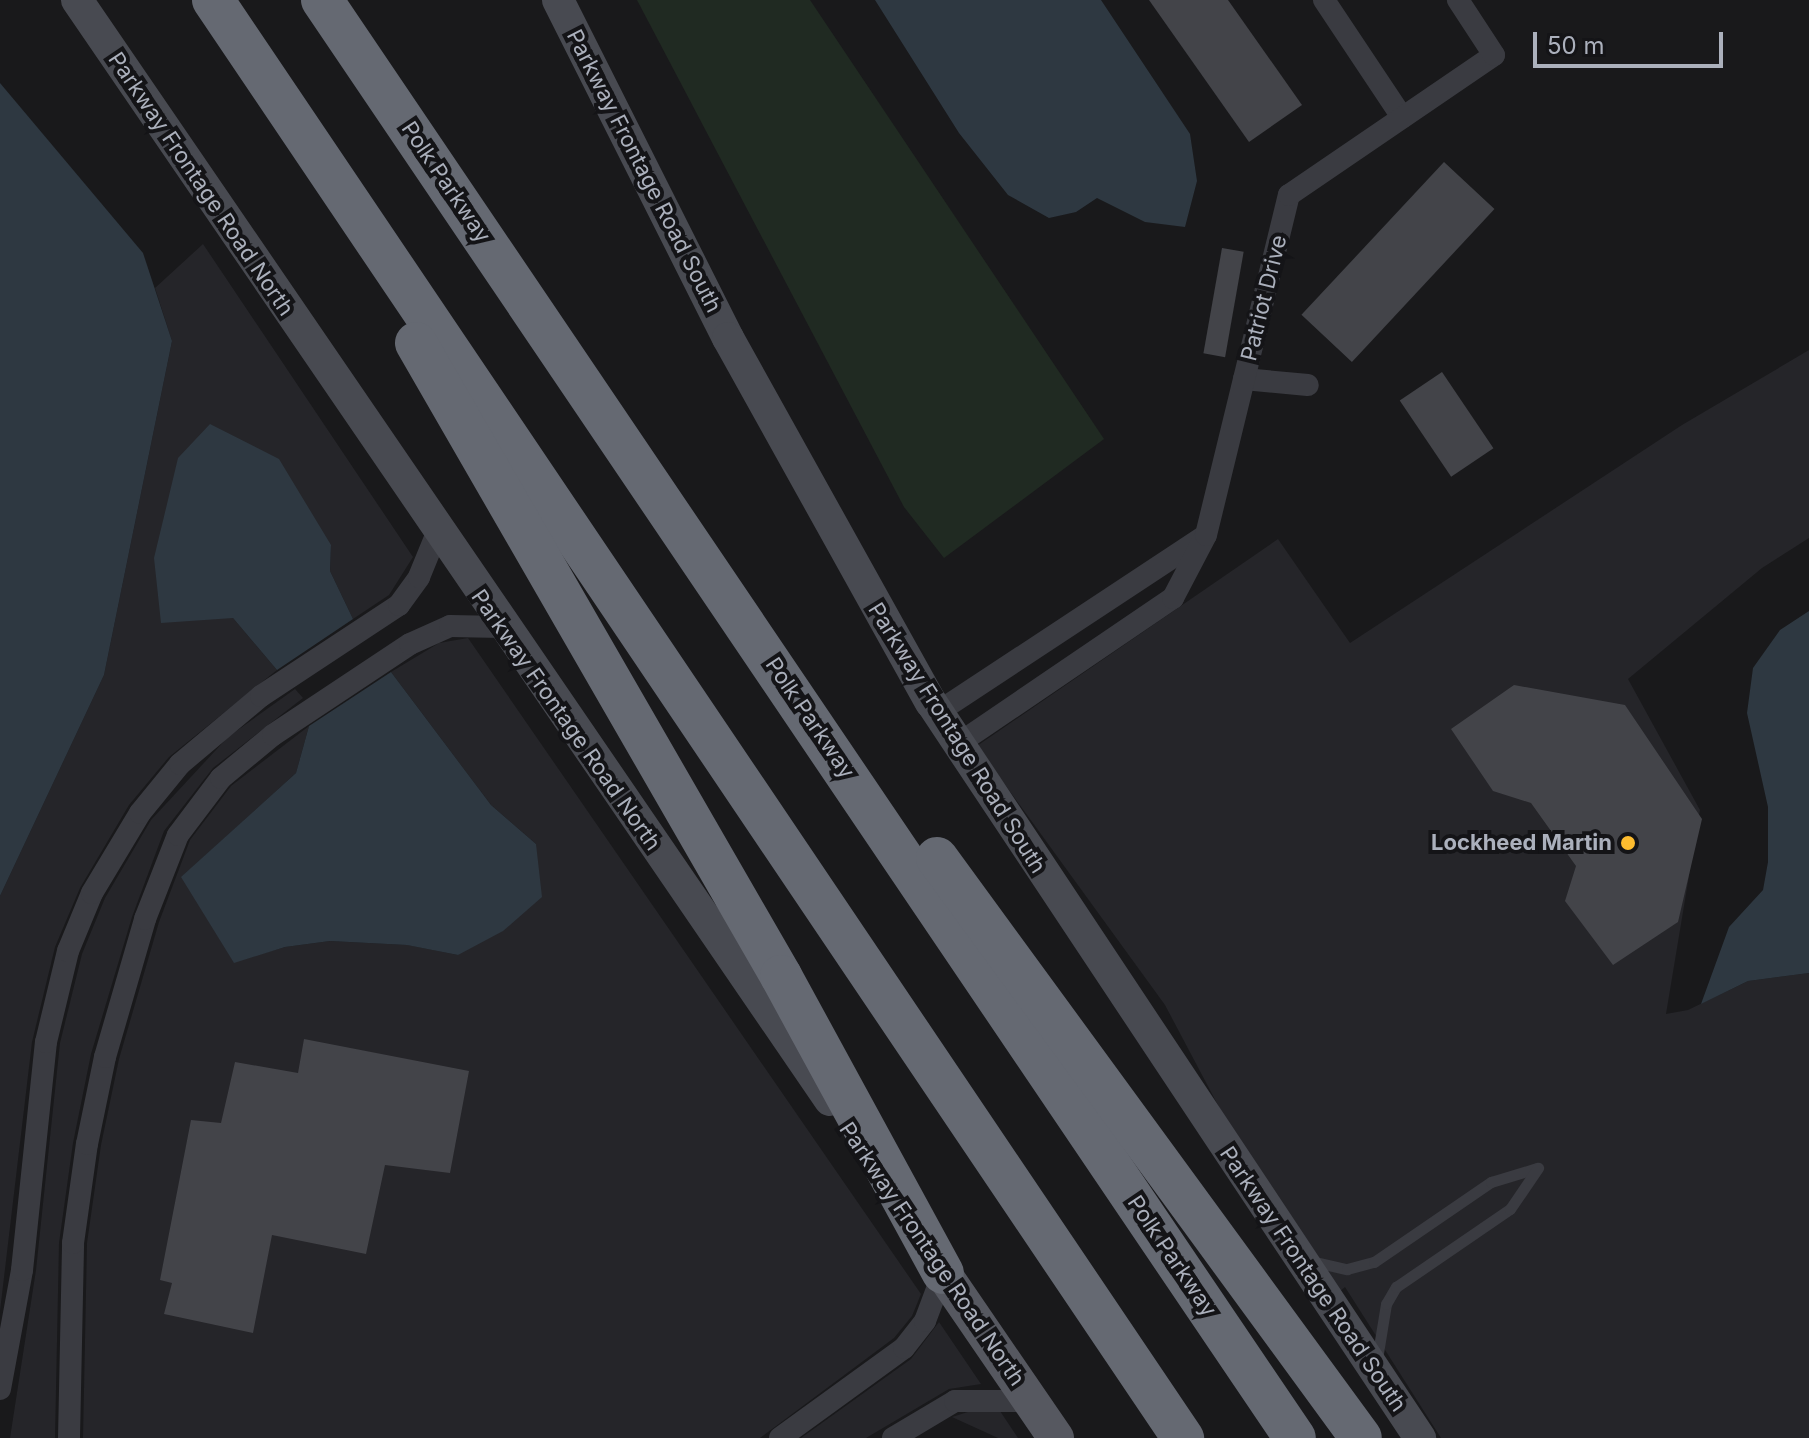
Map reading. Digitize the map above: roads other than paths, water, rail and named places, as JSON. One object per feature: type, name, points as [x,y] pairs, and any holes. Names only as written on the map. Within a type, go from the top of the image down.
[{"type":"highway","points":[[213,0],[1183,1438]]},
{"type":"highway","name":"Polk Parkway","points":[[322,0],[1295,1438]]},
{"type":"highway","points":[[300,127],[505,502],[781,976],[943,1273]]},
{"type":"highway","points":[[617,432],[770,627],[1361,1438]]},
{"type":"main road","name":"Parkway Frontage Road North","points":[[77,0],[437,533],[822,1088],[1056,1438]]},
{"type":"main road","name":"Parkway Frontage Road South","points":[[558,0],[728,338],[938,712],[1420,1438]]},
{"type":"street","points":[[1324,0],[1402,117]]},
{"type":"street","name":"Patriot Drive","points":[[958,744],[1173,598],[1206,535],[1289,195],[1494,55],[1458,0]]},
{"type":"street","points":[[1244,379],[1308,385]]},
{"type":"street","points":[[0,1389],[22,1270],[46,1042],[68,951],[92,893],[140,813],[219,728],[399,605],[419,577],[437,533]]},
{"type":"street","points":[[938,712],[1206,535]]},
{"type":"street","points":[[69,1438],[73,1243],[87,1144],[105,1057],[145,919],[178,835],[221,778],[304,713],[385,660],[435,630],[502,627]]},
{"type":"street","points":[[780,1438],[904,1348],[925,1321],[943,1273]]},
{"type":"street","points":[[893,1438],[955,1401],[1031,1401]]},
{"type":"lane","points":[[1295,1254],[1347,1269],[1374,1262],[1491,1182],[1538,1168],[1510,1209],[1396,1287],[1386,1304],[1376,1372]]},
{"type":"place","name":"Lockheed Martin","points":[[1628,843]]}]
